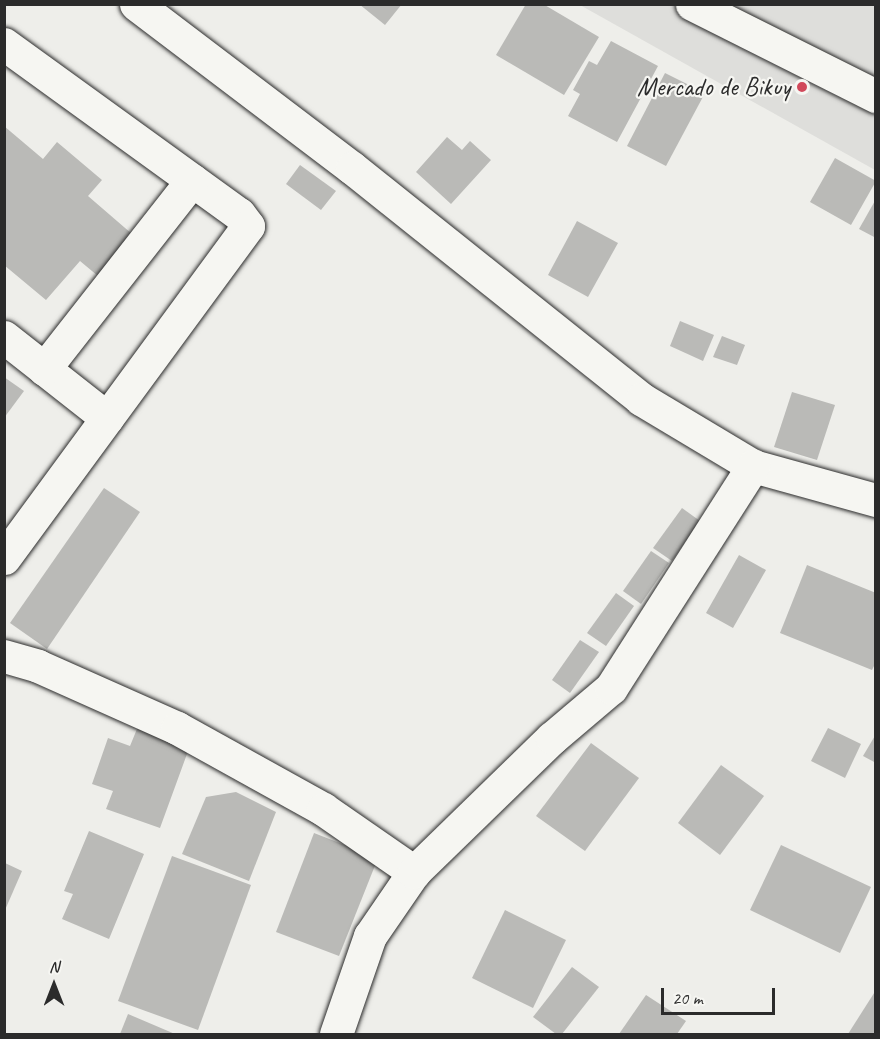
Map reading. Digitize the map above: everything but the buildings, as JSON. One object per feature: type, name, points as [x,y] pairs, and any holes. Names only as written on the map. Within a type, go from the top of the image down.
[{"type":"street","points":[[136,4],[352,168],[641,399],[753,466],[876,500]]},
{"type":"street","points":[[692,4],[876,96]]},
{"type":"street","points":[[4,558],[248,226],[239,214],[192,180],[9,56]]},
{"type":"street","points":[[44,369],[192,180]]},
{"type":"street","points":[[4,337],[107,418]]},
{"type":"street","points":[[336,1035],[370,936],[414,872],[552,738],[611,688],[753,466]]},
{"type":"street","points":[[4,656],[38,666],[177,728],[323,809],[414,872]]},
{"type":"shaded area","name":"Mercado de Bikuy","points":[[580,5],[875,5],[875,170]]},
{"type":"place","name":"Mercado de Bikuy","points":[[802,87]]}]
